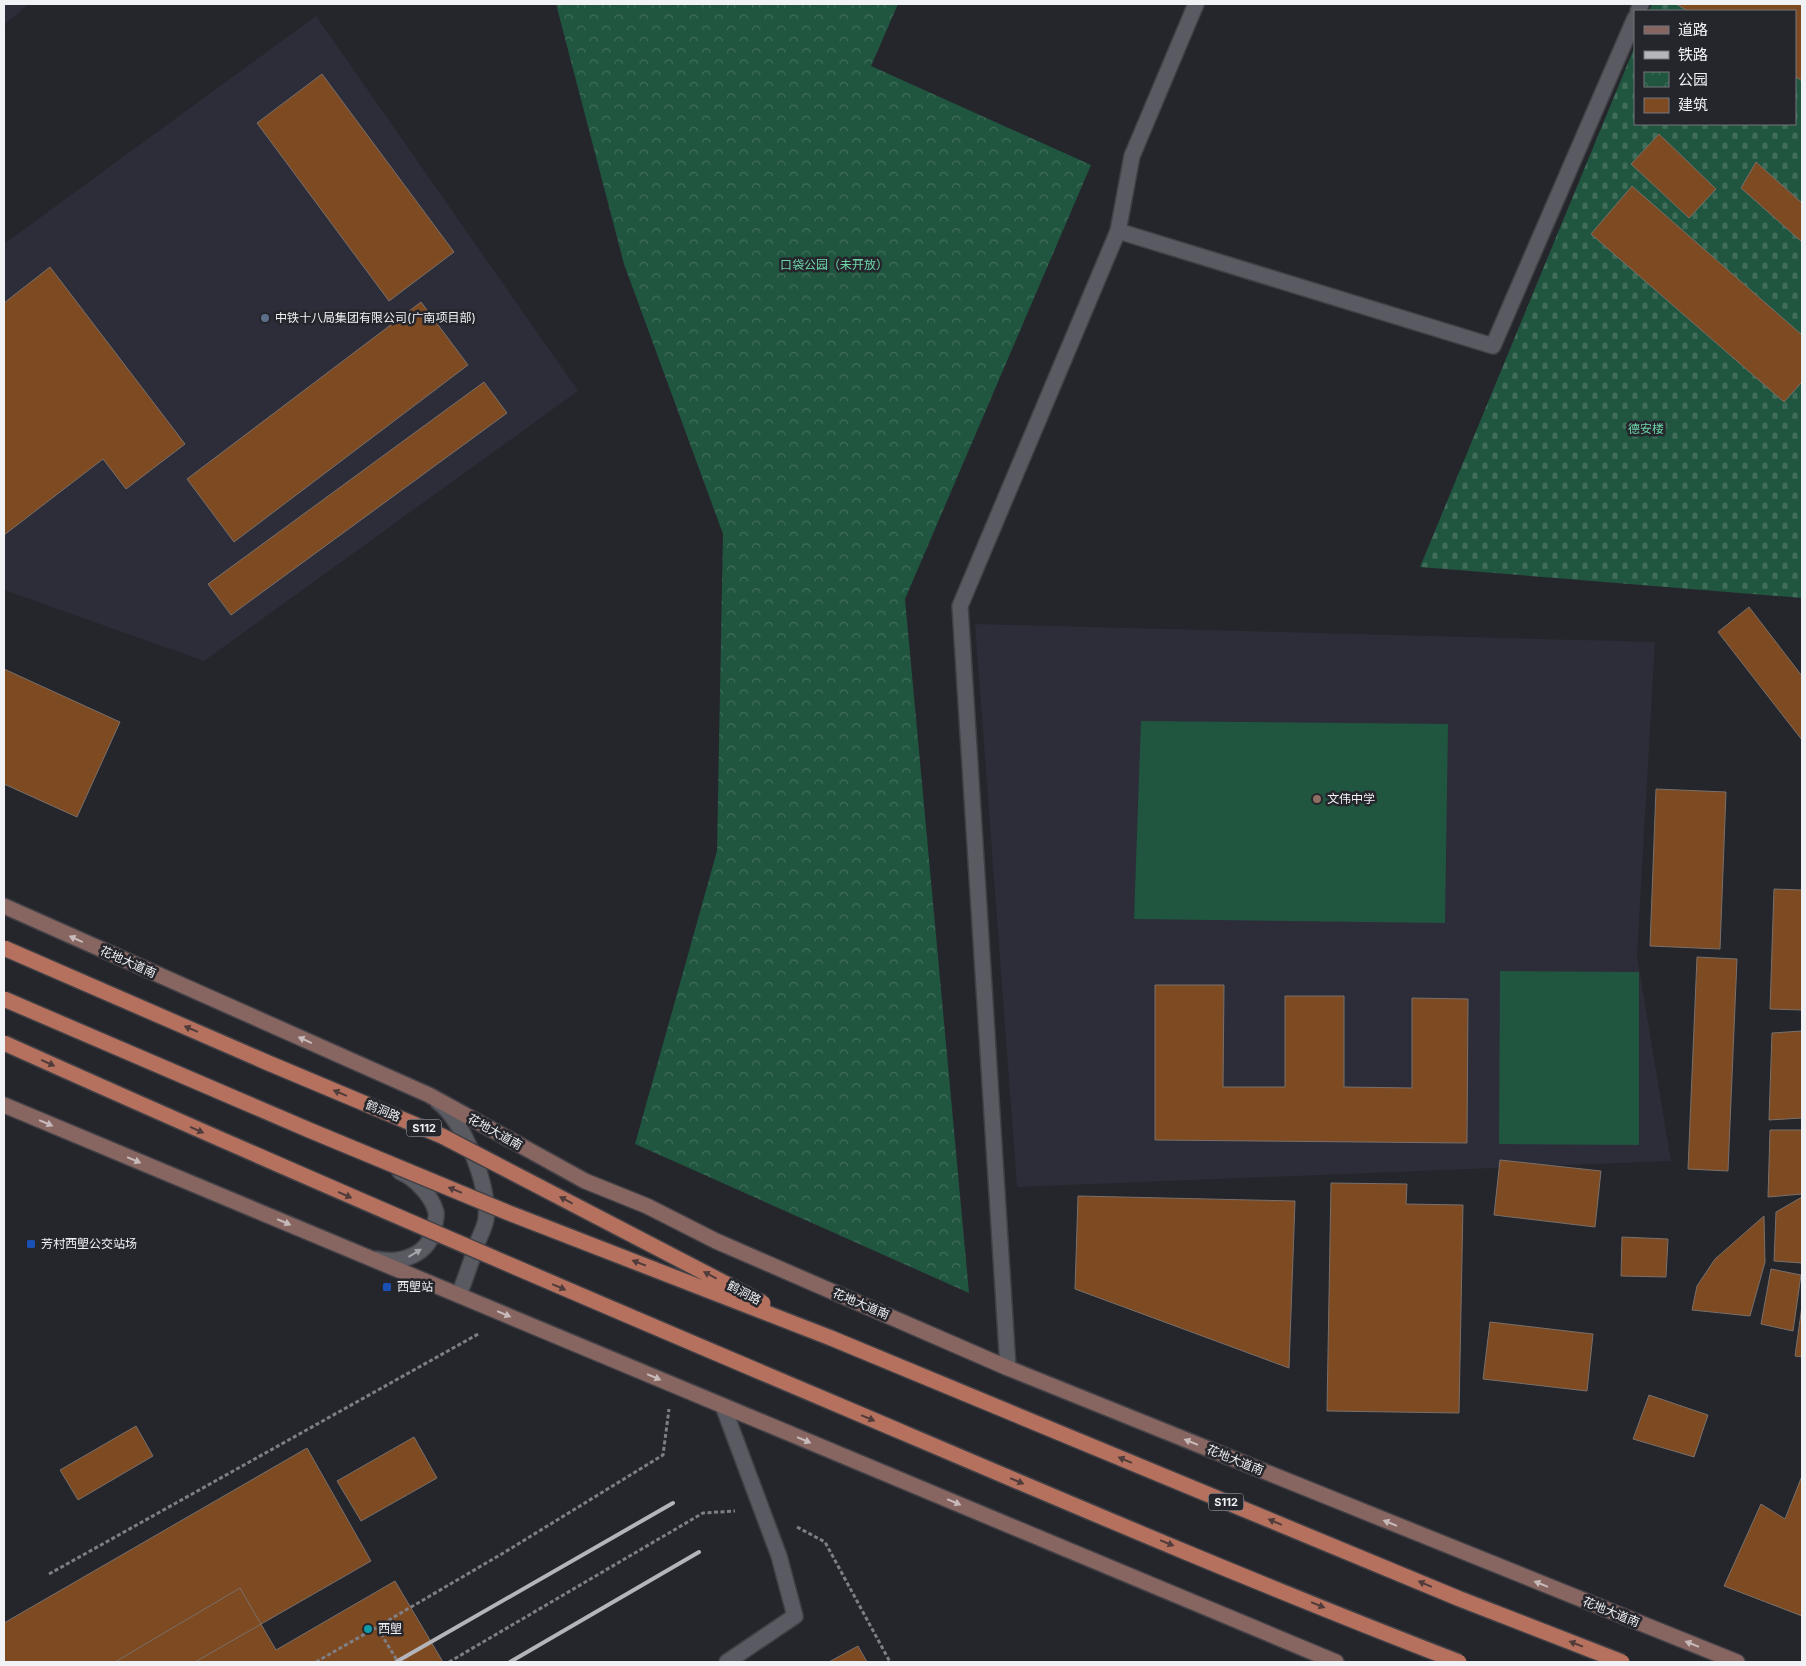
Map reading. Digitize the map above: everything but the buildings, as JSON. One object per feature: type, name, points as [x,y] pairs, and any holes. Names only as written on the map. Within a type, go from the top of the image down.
[{"type":"main road","name":"花地大道南","points":[[4,906],[429,1096],[584,1181],[647,1206],[716,1241],[1008,1368],[1737,1662]]},
{"type":"main road","name":"鹤洞路","points":[[4,948],[442,1136],[831,1338]]},
{"type":"main road","points":[[4,998],[309,1130],[510,1212],[831,1338]]},
{"type":"main road","points":[[4,1044],[539,1279],[1086,1510],[1459,1662]]},
{"type":"main road","points":[[4,1105],[1336,1662]]},
{"type":"main road","name":"S112","points":[[831,1338],[1451,1595],[1622,1662]]},
{"type":"street","points":[[1008,1368],[960,606],[1118,231],[1132,156],[1196,4]]},
{"type":"street","points":[[1118,231],[1493,346],[1634,20]]},
{"type":"street","points":[[4,998],[404,1173],[419,1185],[430,1200],[436,1213],[433,1232],[428,1243],[417,1253],[401,1261],[368,1258]]},
{"type":"street","points":[[429,1096],[443,1105],[455,1121],[480,1171],[485,1196],[486,1220],[459,1295]]},
{"type":"street","points":[[723,1406],[779,1556],[795,1616],[727,1662]]},
{"type":"path","points":[[48,1574],[509,1316]]},
{"type":"path","points":[[316,1662],[411,1608],[663,1455],[672,1384]]},
{"type":"path","points":[[449,1662],[703,1513],[762,1508],[825,1542],[890,1662]]},
{"type":"path","points":[[377,1627],[398,1662]]},
{"type":"shaded area","points":[[4,4],[29,4],[4,25]]},
{"type":"shaded area","name":"中铁十八局集团有限公司(广南项目部)","points":[[316,16],[578,391],[204,661],[4,590],[4,244]]},
{"type":"shaded area","name":"文伟中学","points":[[975,624],[1655,642],[1637,956],[1671,1161],[1017,1187]]},
{"type":"green space","name":"口袋公园（未开放）","points":[[556,4],[898,4],[871,66],[1091,165],[905,599],[969,1293],[635,1144],[717,851],[723,534],[624,264]]},
{"type":"green space","name":"德安楼","points":[[1652,4],[1802,4],[1802,598],[1420,567],[1634,48],[1634,125],[1796,125],[1796,10],[1649,10]]},
{"type":"green space","points":[[1141,721],[1448,724],[1445,923],[1134,919]]},
{"type":"green space","points":[[1500,971],[1639,972],[1639,1145],[1499,1144]]},
{"type":"railway","points":[[396,1662],[673,1503]]},
{"type":"railway","points":[[510,1662],[699,1552]]},
{"type":"place","name":"中铁十八局集团有限公司(广南项目部)","points":[[265,318]]},
{"type":"place","name":"文伟中学","points":[[1317,799]]},
{"type":"place","name":"芳村西塱公交站场","points":[[31,1244]]},
{"type":"place","name":"西塱站","points":[[387,1287]]},
{"type":"place","name":"西塱","points":[[368,1629]]}]
